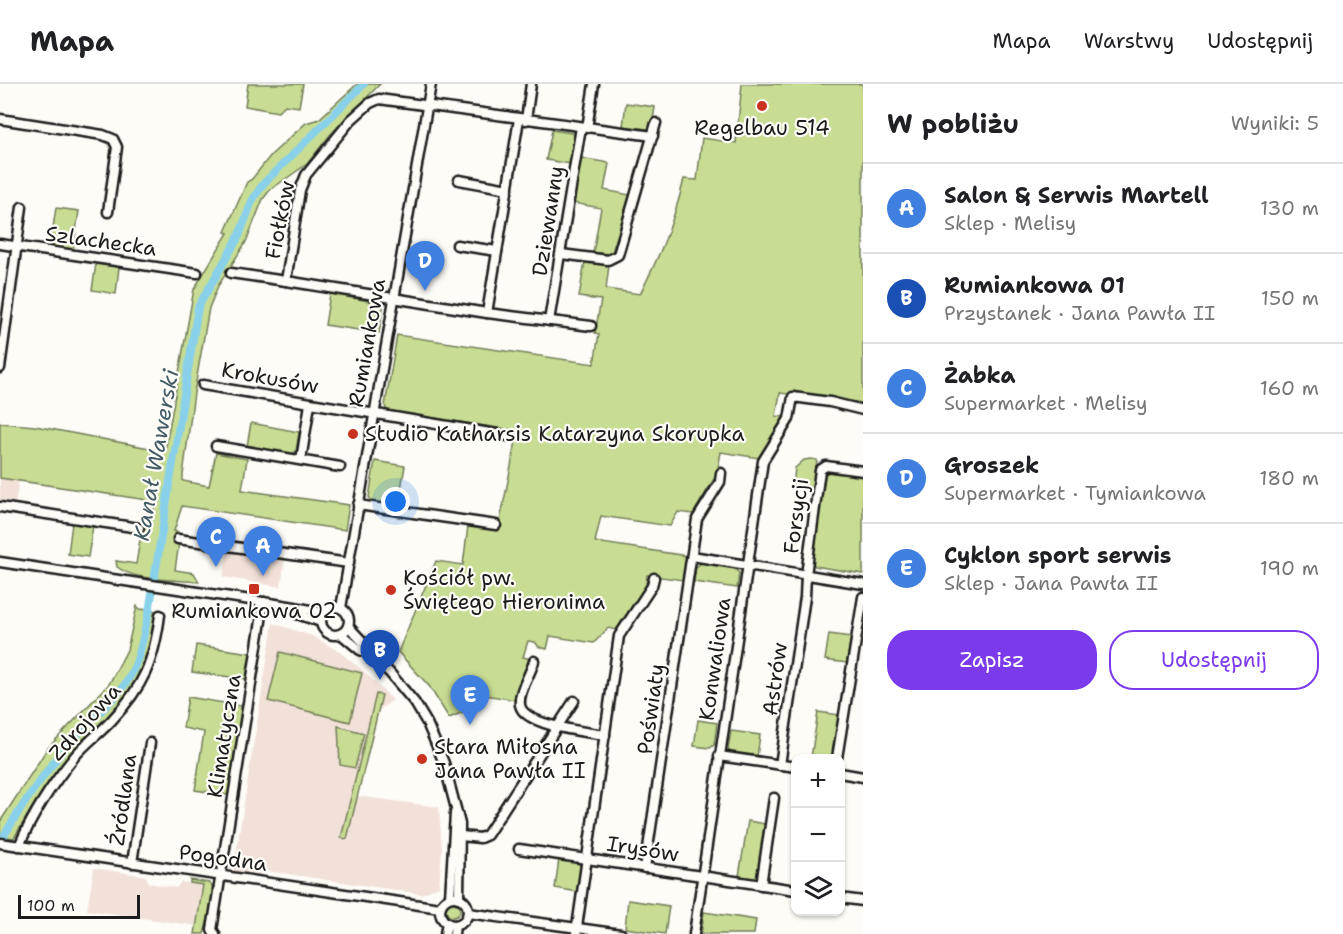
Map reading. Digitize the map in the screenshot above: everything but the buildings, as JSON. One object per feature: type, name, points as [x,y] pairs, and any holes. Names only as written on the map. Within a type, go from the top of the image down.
[{"type":"street","name":"Rumiankowa","points":[[340,608],[431,84]]},
{"type":"street","points":[[487,313],[508,189],[531,84]]},
{"type":"street","name":"Dziewanny","points":[[549,321],[584,127],[594,84]]},
{"type":"street","name":"Fiołków","points":[[286,281],[300,190],[306,175],[351,120],[370,103],[379,99],[653,136]]},
{"type":"street","points":[[0,119],[103,135],[113,139],[117,149],[108,212]]},
{"type":"street","points":[[561,254],[608,260],[618,255],[656,123]]},
{"type":"street","points":[[459,180],[508,189]]},
{"type":"street","points":[[0,368],[22,207]]},
{"type":"street","name":"Szlachecka","points":[[0,244],[197,273]]},
{"type":"street","points":[[457,245],[497,251]]},
{"type":"street","name":"Fiołków","points":[[231,273],[487,313],[591,326]]},
{"type":"street","name":"Krokusów","points":[[203,385],[508,436]]},
{"type":"street","name":"Konwaliowa","points":[[694,934],[763,461],[789,420],[792,397],[830,402],[863,410]]},
{"type":"street","points":[[301,460],[310,404]]},
{"type":"street","points":[[216,446],[340,467]]},
{"type":"street","name":"Forsycji","points":[[806,575],[820,470],[826,466],[863,471]]},
{"type":"street","name":"Poświaty","points":[[645,868],[697,519],[720,482],[722,473]]},
{"type":"street","points":[[358,505],[496,525]]},
{"type":"street","points":[[0,507],[139,528]]},
{"type":"street","points":[[178,538],[348,563]]},
{"type":"street","points":[[692,556],[863,584]]},
{"type":"street","points":[[0,562],[264,602],[290,608],[297,614],[322,617]]},
{"type":"street","name":"Astrów","points":[[780,765],[806,597],[806,575]]},
{"type":"street","points":[[577,931],[620,636],[652,586],[654,578]]},
{"type":"street","name":"Klimatyczna","points":[[215,934],[212,930],[264,602]]},
{"type":"street","points":[[838,754],[862,602]]},
{"type":"street","points":[[322,617],[331,607],[340,608],[347,613],[348,626],[370,654],[402,687],[427,723],[444,763],[460,824],[461,836],[454,897]]},
{"type":"street","name":"Zdrojowa","points":[[19,846],[52,788],[70,764],[135,694],[149,666],[157,640],[160,615]]},
{"type":"street","points":[[322,617],[328,633],[340,634],[360,650],[370,654]]},
{"type":"street","points":[[340,634],[348,626]]},
{"type":"street","points":[[534,661],[520,704],[524,711],[545,724],[605,735]]},
{"type":"street","points":[[461,836],[480,838],[487,835],[574,701]]},
{"type":"street","name":"Źródlana","points":[[132,863],[150,742]]},
{"type":"street","points":[[719,756],[791,766]]},
{"type":"street","points":[[845,774],[863,777]]},
{"type":"street","points":[[761,885],[774,798]]},
{"type":"street","points":[[454,897],[455,810]]},
{"type":"street","name":"Pogodna","points":[[2,844],[440,908]]},
{"type":"street","name":"Irysów","points":[[519,849],[791,889]]},
{"type":"street","points":[[446,934],[452,927],[462,922],[468,913],[465,902],[454,897],[444,901],[440,908],[441,917],[452,927]]},
{"type":"street","points":[[845,899],[863,901]]},
{"type":"street","points":[[468,913],[577,931],[621,934]]},
{"type":"shaded area","points":[[0,478],[19,481],[15,505],[0,503]]},
{"type":"shaded area","points":[[228,550],[285,558],[281,587],[223,577]]},
{"type":"shaded area","points":[[273,623],[312,636],[337,650],[361,669],[393,700],[378,711],[357,796],[439,807],[442,850],[439,886],[422,894],[260,870],[259,876],[233,872]]},
{"type":"shaded area","points":[[94,868],[146,876],[149,883],[176,888],[181,882],[203,885],[197,926],[87,910]]},
{"type":"green space","points":[[248,84],[303,84],[299,107],[285,105],[278,112],[245,106]]},
{"type":"green space","points":[[357,84],[380,84],[330,135],[307,164],[270,190],[263,199],[246,242],[218,286],[209,308],[183,475],[183,481],[209,486],[216,453],[247,459],[242,490],[349,505],[345,530],[182,506],[174,531],[178,532],[176,543],[179,543],[175,570],[194,573],[199,582],[146,578],[125,572],[117,567],[116,561],[136,564],[141,534],[143,529],[151,525],[155,502],[0,478],[0,423],[35,426],[165,451],[194,289],[228,233],[225,232],[247,182],[271,155],[306,123],[319,119]]},
{"type":"green space","points":[[742,84],[863,84],[863,403],[780,393],[776,416],[785,417],[759,458],[721,452],[717,474],[693,514],[678,512],[670,526],[601,516],[595,542],[687,556],[683,580],[647,575],[646,585],[616,630],[608,628],[594,643],[550,636],[547,649],[528,641],[523,657],[531,659],[518,686],[515,700],[485,695],[478,706],[449,718],[429,686],[398,652],[436,561],[463,565],[468,526],[498,531],[518,431],[387,411],[385,406],[397,335],[594,364],[599,334],[595,333],[601,300],[579,297],[585,261],[609,265],[606,289],[640,294],[666,238],[684,179],[697,180],[702,138],[736,143]]},
{"type":"green space","points":[[626,103],[655,107],[652,126],[647,129],[623,126]]},
{"type":"green space","points":[[552,130],[572,133],[575,138],[570,164],[546,160]]},
{"type":"green space","points":[[581,158],[609,163],[604,190],[630,195],[612,252],[608,255],[593,253],[601,208],[573,203]]},
{"type":"green space","points":[[56,208],[79,211],[73,251],[50,247]]},
{"type":"green space","points":[[96,264],[119,267],[116,294],[92,290]]},
{"type":"green space","points":[[330,294],[380,303],[383,307],[379,333],[325,325]]},
{"type":"green space","points":[[251,423],[299,432],[296,451],[292,454],[247,446]]},
{"type":"green space","points":[[804,460],[817,460],[813,489],[793,486],[795,468]]},
{"type":"green space","points":[[375,461],[405,466],[398,506],[372,502],[369,497]]},
{"type":"green space","points":[[829,472],[863,476],[863,574],[815,566],[812,562],[825,475]]},
{"type":"green space","points":[[72,523],[93,526],[88,557],[68,554]]},
{"type":"green space","points":[[703,562],[734,567],[739,573],[737,588],[694,582],[696,567]]},
{"type":"green space","points":[[137,606],[140,609],[157,611],[143,664],[131,688],[114,711],[59,768],[14,838],[0,836],[0,822],[47,749],[109,684],[127,650]]},
{"type":"green space","points":[[829,634],[851,637],[847,663],[825,660]]},
{"type":"green space","points":[[196,645],[250,653],[246,679],[192,672]]},
{"type":"green space","points":[[280,652],[362,673],[350,722],[268,701]]},
{"type":"green space","points":[[376,694],[382,695],[347,839],[341,838]]},
{"type":"green space","points":[[188,697],[242,706],[228,795],[195,790],[204,732],[183,728]]},
{"type":"green space","points":[[818,712],[839,715],[834,754],[812,754]]},
{"type":"green space","points":[[698,720],[717,723],[714,745],[710,748],[694,746]]},
{"type":"green space","points":[[338,726],[364,733],[355,768],[340,765]]},
{"type":"green space","points":[[731,731],[760,735],[757,757],[731,753],[728,749]]},
{"type":"green space","points":[[748,821],[766,824],[758,876],[754,879],[739,876]]},
{"type":"green space","points":[[559,859],[579,862],[581,867],[577,892],[555,888]]},
{"type":"green space","points":[[190,880],[209,883],[212,886],[212,892],[215,893],[204,934],[195,934],[203,885],[190,883]]},
{"type":"green space","points":[[628,900],[669,906],[665,934],[625,928]]},
{"type":"green space","points":[[450,903],[456,903],[460,910],[456,917],[450,917],[446,913],[446,907]]},
{"type":"green space","points":[[704,912],[756,920],[754,934],[701,934]]},
{"type":"waterway","name":"Kanał Wawerski","points":[[0,842],[46,773],[66,747],[116,696],[135,665],[149,612],[198,307],[239,236],[252,201],[263,184],[364,84]]},
{"type":"place","name":"Regelbau 514","points":[[762,106]]},
{"type":"place","name":"Groszek","points":[[425,291]]},
{"type":"place","name":"Studio Katharsis Katarzyna Skorupka","points":[[353,434]]},
{"type":"place","name":"Żabka","points":[[216,567]]},
{"type":"place","name":"Salon & Serwis Martell","points":[[263,576]]},
{"type":"place","name":"Rumiankowa 02","points":[[254,589]]},
{"type":"place","name":"Kościół pw. Świętego Hieronima","points":[[391,590]]},
{"type":"place","name":"Rumiankowa 01","points":[[380,680]]},
{"type":"place","name":"Cyklon sport serwis","points":[[470,725]]},
{"type":"place","name":"Stara Miłosna Jana Pawła II","points":[[422,759]]}]
